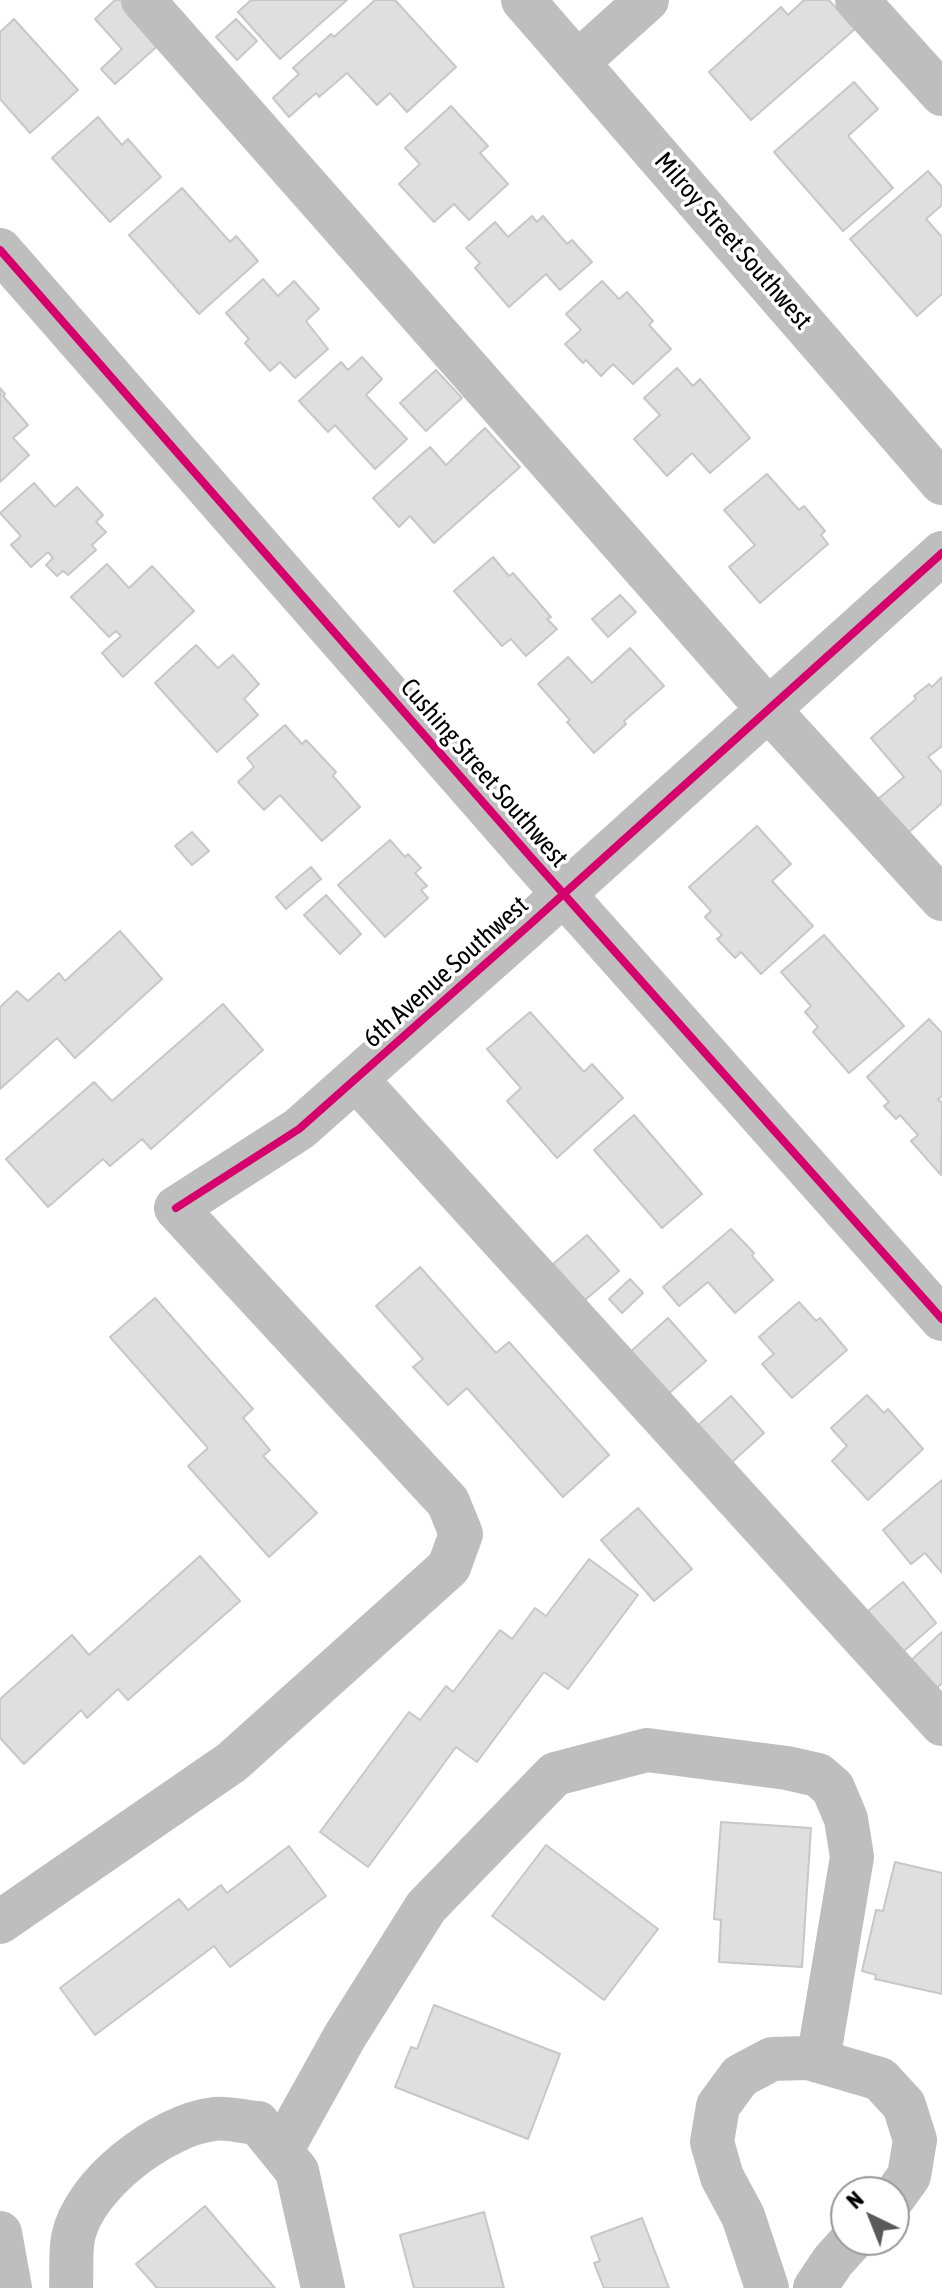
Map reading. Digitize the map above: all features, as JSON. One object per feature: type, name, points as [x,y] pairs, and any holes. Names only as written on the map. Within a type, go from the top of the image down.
[{"type":"street","points":[[143,0],[768,709],[942,899]]},
{"type":"street","name":"Milroy Street Southwest","points":[[523,0],[942,483]]},
{"type":"street","points":[[578,62],[647,0]]},
{"type":"street","points":[[857,0],[942,94]]},
{"type":"street","name":"Cushing Street Southwest","points":[[0,250],[564,894],[942,1319]]},
{"type":"street","name":"6th Avenue Southwest","points":[[0,1922],[232,1762],[449,1567],[461,1534],[448,1502],[176,1208],[299,1129],[942,553]]},
{"type":"street","points":[[356,1079],[942,1724]]},
{"type":"street","points":[[281,2151],[345,2036],[426,1907],[555,1774],[647,1750],[787,1768],[818,1775],[833,1788],[846,1819],[852,1857],[818,2061]]},
{"type":"street","points":[[767,2288],[743,2216],[722,2177],[712,2142],[718,2106],[740,2076],[772,2059],[808,2058],[880,2079],[904,2105],[915,2140],[909,2176]]},
{"type":"street","points":[[71,2288],[73,2237],[93,2195],[132,2156],[177,2130],[215,2119],[258,2123],[297,2171],[323,2288]]},
{"type":"street","points":[[0,2233],[10,2288]]},
{"type":"street","points":[[815,2288],[838,2256]]},
{"type":"building","points":[[115,0],[125,0],[163,41],[115,84],[101,69],[122,49],[95,19]]},
{"type":"building","points":[[251,0],[347,0],[280,59],[238,12]]},
{"type":"building","points":[[375,0],[395,0],[456,67],[407,112],[390,93],[377,105],[347,73],[319,97],[316,93],[289,117],[273,98],[299,74],[293,68]]},
{"type":"building","points":[[804,0],[829,0],[855,29],[751,120],[709,72],[781,7],[788,15]]},
{"type":"building","points":[[14,19],[78,90],[30,133],[0,99],[0,32]]},
{"type":"building","points":[[236,19],[257,41],[237,60],[216,37]]},
{"type":"building","points":[[854,82],[878,109],[848,136],[893,188],[843,231],[774,152]]},
{"type":"building","points":[[451,106],[488,146],[480,153],[508,184],[469,220],[454,204],[434,222],[399,184],[420,164],[405,148]]},
{"type":"building","points":[[98,117],[122,145],[128,139],[161,177],[110,222],[52,158]]},
{"type":"building","points":[[928,171],[942,187],[942,205],[926,219],[942,237],[942,294],[917,316],[850,239]]},
{"type":"building","points":[[182,188],[230,242],[236,236],[258,261],[199,314],[129,235]]},
{"type":"building","points":[[532,216],[537,222],[543,216],[567,244],[572,240],[592,262],[560,290],[546,274],[509,307],[475,268],[480,263],[466,248],[495,222],[508,237]]},
{"type":"building","points":[[263,279],[278,296],[294,281],[319,309],[306,321],[328,349],[295,378],[280,362],[270,371],[245,343],[249,339],[226,313]]},
{"type":"building","points":[[602,281],[619,299],[627,292],[653,321],[649,325],[671,349],[633,384],[613,364],[601,376],[565,344],[581,330],[566,314]]},
{"type":"building","points":[[362,357],[382,379],[366,395],[407,439],[375,469],[335,425],[328,432],[299,401],[341,362],[348,370]]},
{"type":"building","points":[[677,368],[693,386],[700,379],[750,438],[710,473],[692,453],[667,476],[634,439],[660,415],[644,398]]},
{"type":"building","points":[[436,370],[462,398],[426,431],[400,403]]},
{"type":"building","points":[[0,388],[5,394],[3,396],[28,425],[13,438],[29,455],[0,482]]},
{"type":"building","points":[[485,428],[520,467],[434,543],[410,516],[399,527],[373,498],[430,447],[446,465]]},
{"type":"building","points":[[767,474],[799,510],[804,506],[825,531],[821,535],[828,544],[760,603],[729,567],[755,545],[724,510]]},
{"type":"building","points":[[34,483],[55,507],[77,487],[103,515],[96,522],[106,532],[92,545],[96,550],[68,575],[63,571],[57,576],[46,565],[53,558],[48,552],[31,567],[11,545],[21,536],[0,513]]},
{"type":"building","points":[[493,557],[509,576],[513,573],[551,617],[547,619],[557,629],[526,656],[511,639],[502,646],[454,591]]},
{"type":"building","points":[[107,564],[129,588],[152,566],[194,611],[123,677],[102,653],[121,636],[116,631],[109,637],[71,597]]},
{"type":"building","points":[[620,595],[636,612],[608,637],[592,619]]},
{"type":"building","points":[[196,645],[218,668],[233,655],[259,684],[244,699],[258,715],[217,752],[155,683]]},
{"type":"building","points":[[630,648],[664,686],[594,753],[538,684],[568,657],[592,683]]},
{"type":"building","points":[[942,677],[942,746],[928,757],[942,773],[942,803],[908,833],[878,799],[904,777],[871,738],[916,699],[914,696],[929,684],[932,687]]},
{"type":"building","points":[[285,725],[302,744],[306,740],[336,772],[333,776],[360,807],[322,841],[280,795],[264,810],[238,782],[254,767],[247,758]]},
{"type":"building","points":[[757,826],[791,864],[772,881],[813,926],[761,974],[741,952],[735,958],[717,939],[722,935],[705,917],[711,911],[689,887]]},
{"type":"building","points":[[192,832],[209,851],[192,865],[175,846]]},
{"type":"building","points":[[390,840],[405,857],[408,854],[421,868],[415,873],[427,886],[421,890],[428,898],[385,937],[338,885]]},
{"type":"building","points":[[311,867],[321,879],[286,909],[276,897]]},
{"type":"building","points":[[326,895],[361,934],[340,954],[304,915]]},
{"type":"building","points":[[120,931],[162,979],[75,1058],[57,1038],[0,1089],[0,1007],[17,991],[28,1001],[59,973],[65,981]]},
{"type":"building","points":[[824,935],[904,1026],[849,1073],[813,1032],[818,1027],[805,1012],[811,1006],[781,972]]},
{"type":"building","points":[[223,1004],[263,1050],[151,1149],[142,1139],[110,1166],[103,1159],[48,1207],[6,1159],[94,1082],[112,1101]]},
{"type":"building","points":[[530,1012],[584,1072],[592,1064],[623,1098],[557,1158],[507,1101],[521,1088],[487,1049]]},
{"type":"building","points":[[929,1019],[942,1033],[942,1096],[938,1099],[942,1103],[941,1175],[911,1141],[918,1135],[900,1115],[896,1119],[884,1106],[889,1102],[867,1077]]},
{"type":"building","points":[[634,1115],[702,1194],[662,1228],[594,1150]]},
{"type":"building","points":[[731,1229],[754,1253],[752,1256],[773,1280],[735,1313],[708,1282],[679,1306],[663,1287]]},
{"type":"building","points":[[587,1235],[619,1271],[585,1300],[553,1264]]},
{"type":"building","points":[[420,1267],[496,1353],[509,1342],[609,1455],[563,1497],[467,1388],[448,1405],[413,1367],[423,1359],[376,1306]]},
{"type":"building","points":[[630,1279],[643,1293],[622,1313],[609,1299]]},
{"type":"building","points":[[155,1298],[253,1409],[243,1418],[270,1450],[263,1456],[317,1513],[269,1557],[188,1466],[208,1448],[110,1337]]},
{"type":"building","points":[[799,1302],[816,1321],[820,1318],[847,1350],[792,1398],[762,1364],[774,1354],[759,1337]]},
{"type":"building","points":[[668,1318],[706,1361],[667,1395],[629,1353]]},
{"type":"building","points":[[867,1395],[884,1413],[888,1409],[923,1449],[868,1500],[832,1461],[847,1446],[831,1428]]},
{"type":"building","points":[[731,1396],[764,1433],[730,1464],[696,1427]]},
{"type":"building","points":[[942,1480],[942,1573],[925,1553],[911,1564],[883,1530]]},
{"type":"building","points":[[638,1508],[692,1569],[654,1601],[601,1540]]},
{"type":"building","points":[[200,1556],[240,1601],[128,1700],[118,1689],[87,1718],[81,1710],[24,1764],[0,1738],[0,1699],[72,1635],[89,1655]]},
{"type":"building","points":[[589,1559],[638,1595],[568,1689],[544,1672],[477,1762],[456,1747],[368,1867],[320,1832],[409,1712],[420,1720],[446,1686],[453,1692],[500,1630],[512,1639],[535,1608],[546,1616]]},
{"type":"building","points":[[903,1582],[936,1623],[897,1657],[862,1616]]},
{"type":"building","points":[[942,1632],[942,1683],[934,1691],[908,1663]]},
{"type":"building","points":[[721,1822],[811,1828],[802,1967],[719,1962],[721,1920],[714,1919]]},
{"type":"building","points":[[546,1845],[658,1929],[604,2000],[492,1916]]},
{"type":"building","points":[[289,1846],[326,1896],[230,1967],[214,1946],[95,2035],[60,1988],[179,1899],[188,1910],[221,1885],[227,1893]]},
{"type":"building","points":[[895,1862],[942,1873],[942,1994],[875,1979],[876,1975],[862,1971],[876,1910],[883,1911]]},
{"type":"building","points":[[434,2005],[560,2054],[528,2139],[395,2087],[411,2047],[417,2049]]},
{"type":"building","points":[[205,2206],[275,2288],[157,2288],[136,2264]]},
{"type":"building","points":[[484,2212],[504,2288],[414,2288],[400,2235]]},
{"type":"building","points":[[642,2218],[669,2288],[604,2288],[594,2263],[600,2261],[591,2237]]},
{"type":"cycle path","points":[[0,250],[529,855],[942,1319]]},
{"type":"cycle path","points":[[176,1208],[299,1129],[942,553]]}]
